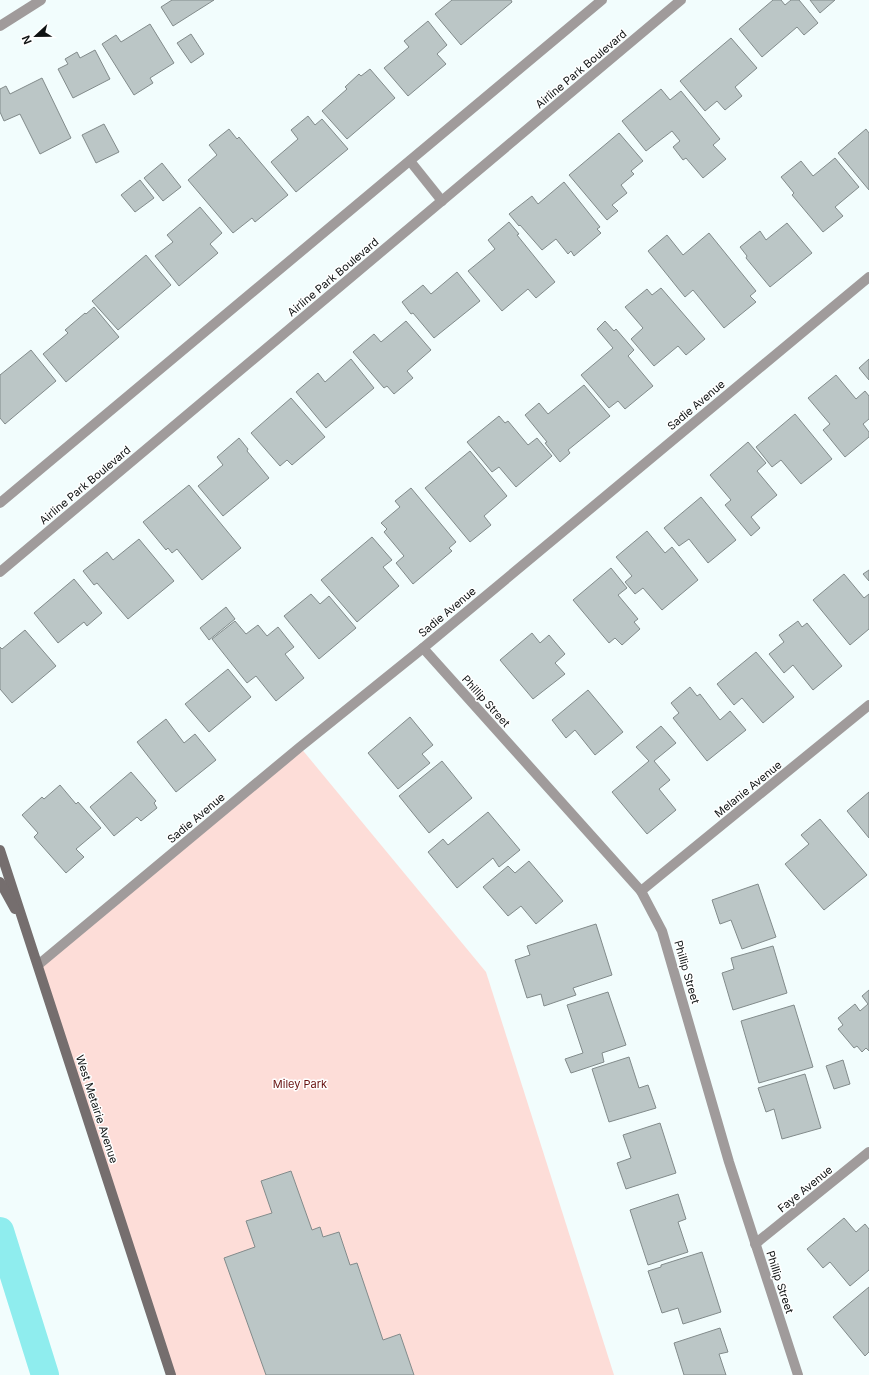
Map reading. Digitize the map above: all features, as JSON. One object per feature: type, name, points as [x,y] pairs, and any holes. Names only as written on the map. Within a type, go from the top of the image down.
[{"type":"main road","name":"West Metairie Avenue","points":[[0,850],[171,1375]]},
{"type":"main road","points":[[0,882],[28,934]]},
{"type":"street","points":[[0,26],[41,0]]},
{"type":"street","points":[[0,503],[602,0]]},
{"type":"street","name":"Airline Park Boulevard","points":[[0,572],[681,0]]},
{"type":"street","points":[[410,161],[442,200]]},
{"type":"street","name":"Sadie Avenue","points":[[38,965],[300,747],[423,648],[869,277]]},
{"type":"street","name":"Phillip Street","points":[[423,648],[641,892],[662,931],[729,1162],[798,1375]]},
{"type":"street","name":"Melanie Avenue","points":[[641,892],[869,705]]},
{"type":"street","name":"Faye Avenue","points":[[755,1244],[869,1152]]},
{"type":"green space","name":"Miley Park","points":[[300,747],[486,972],[614,1375],[175,1375],[38,965]]},
{"type":"building","points":[[172,0],[214,0],[173,26],[161,7]]},
{"type":"building","points":[[452,0],[511,0],[512,2],[461,45],[435,14]]},
{"type":"building","points":[[773,0],[781,0],[785,5],[791,0],[799,0],[818,23],[804,35],[797,27],[762,57],[739,29]]},
{"type":"building","points":[[810,0],[835,0],[820,13]]},
{"type":"building","points":[[428,21],[447,45],[437,54],[446,64],[408,96],[384,68],[409,47],[404,41]]},
{"type":"building","points":[[150,24],[174,63],[150,78],[153,83],[134,95],[102,44],[116,35],[121,42]]},
{"type":"building","points":[[191,34],[204,54],[191,63],[177,43]]},
{"type":"building","points":[[731,38],[757,68],[735,87],[742,96],[725,110],[717,101],[705,111],[680,81]]},
{"type":"building","points":[[95,50],[110,79],[73,98],[58,69],[68,64],[65,59],[77,52],[80,58]]},
{"type":"building","points":[[370,69],[395,98],[347,139],[322,111],[347,89],[345,87],[359,74],[361,76]]},
{"type":"building","points":[[42,78],[71,138],[40,154],[20,114],[4,121],[0,112],[0,89],[6,86],[10,94]]},
{"type":"building","points":[[661,89],[670,100],[681,91],[720,139],[713,145],[726,159],[703,178],[686,158],[683,160],[673,147],[680,141],[672,131],[646,151],[622,121]]},
{"type":"building","points":[[308,116],[315,125],[322,119],[348,149],[296,192],[271,162],[298,139],[291,130]]},
{"type":"building","points":[[104,124],[119,152],[96,163],[82,135]]},
{"type":"building","points":[[229,129],[237,139],[239,137],[288,195],[255,222],[252,218],[233,233],[188,180],[217,155],[209,145]]},
{"type":"building","points":[[866,129],[869,133],[869,190],[838,153]]},
{"type":"building","points":[[619,133],[643,161],[631,171],[634,174],[621,185],[627,193],[612,205],[618,211],[607,220],[569,175]]},
{"type":"building","points":[[835,158],[859,187],[835,207],[843,216],[823,232],[792,195],[794,193],[781,177],[801,161],[813,176]]},
{"type":"building","points":[[162,163],[181,187],[163,201],[144,178]]},
{"type":"building","points":[[140,180],[154,198],[135,212],[121,195]]},
{"type":"building","points":[[564,182],[600,227],[597,229],[601,233],[574,256],[571,251],[568,254],[556,239],[542,250],[509,214],[532,196],[538,204]]},
{"type":"building","points":[[200,207],[222,233],[210,244],[218,253],[179,286],[155,256],[173,242],[167,235]]},
{"type":"building","points":[[509,222],[519,234],[517,235],[555,282],[536,298],[528,289],[502,311],[468,271],[495,249],[488,240]]},
{"type":"building","points":[[787,223],[812,253],[770,287],[746,258],[747,256],[740,247],[760,231],[766,240]]},
{"type":"building","points":[[709,233],[756,291],[750,296],[756,302],[724,328],[693,290],[685,297],[648,251],[667,235],[683,255]]},
{"type":"building","points":[[146,255],[171,285],[118,330],[92,301]]},
{"type":"building","points":[[457,272],[480,301],[434,338],[413,313],[411,314],[402,302],[423,285],[431,294]]},
{"type":"building","points":[[661,288],[705,339],[686,355],[678,346],[654,366],[631,339],[643,328],[625,307],[647,289],[652,295]]},
{"type":"building","points":[[94,307],[119,337],[66,382],[43,354],[68,333],[65,330]]},
{"type":"building","points":[[406,321],[431,350],[407,371],[413,378],[394,394],[387,386],[384,388],[353,352],[374,334],[381,342]]},
{"type":"building","points":[[605,321],[614,331],[616,329],[634,350],[628,356],[653,386],[625,409],[618,401],[609,408],[581,375],[613,348],[597,329]]},
{"type":"building","points":[[31,350],[56,381],[5,424],[0,418],[0,375]]},
{"type":"building","points":[[351,359],[374,388],[326,428],[296,392],[318,373],[325,382]]},
{"type":"building","points":[[869,359],[869,380],[859,368]]},
{"type":"building","points":[[836,375],[856,399],[865,391],[869,396],[869,419],[863,424],[869,432],[869,437],[845,457],[823,430],[830,424],[808,398]]},
{"type":"building","points":[[584,385],[610,416],[568,450],[570,453],[560,462],[545,443],[547,442],[525,415],[539,403],[548,414]]},
{"type":"building","points":[[291,398],[325,437],[292,465],[287,460],[280,466],[251,433]]},
{"type":"building","points":[[795,414],[832,459],[801,484],[781,460],[772,467],[756,447]]},
{"type":"building","points":[[499,416],[505,423],[508,421],[528,445],[537,438],[552,456],[516,487],[499,467],[492,472],[467,442]]},
{"type":"building","points":[[239,438],[248,449],[247,451],[269,478],[223,516],[198,486],[223,465],[217,457]]},
{"type":"building","points":[[748,442],[766,463],[757,471],[777,495],[751,517],[760,528],[751,536],[725,505],[731,500],[710,475]]},
{"type":"building","points":[[470,451],[507,496],[484,516],[491,525],[470,542],[425,488]]},
{"type":"building","points":[[189,485],[241,548],[202,580],[177,549],[172,553],[168,548],[166,550],[143,522]]},
{"type":"building","points":[[411,488],[456,542],[449,548],[452,551],[413,584],[396,563],[404,556],[384,532],[387,529],[381,523],[400,507],[395,501]]},
{"type":"building","points":[[701,497],[736,540],[708,563],[689,539],[679,546],[664,528]]},
{"type":"building","points":[[647,531],[665,553],[672,547],[698,580],[662,610],[643,588],[635,594],[625,582],[632,576],[616,557]]},
{"type":"building","points":[[372,537],[392,560],[383,567],[399,586],[357,622],[321,580]]},
{"type":"building","points":[[139,539],[174,581],[128,619],[97,583],[94,585],[83,571],[107,552],[113,560]]},
{"type":"building","points":[[611,568],[627,588],[618,595],[638,619],[634,622],[640,629],[622,645],[615,638],[609,643],[573,600]]},
{"type":"building","points":[[869,570],[869,581],[863,574]]},
{"type":"building","points":[[844,574],[864,598],[869,594],[869,629],[850,645],[813,600]]},
{"type":"building","points":[[74,579],[102,613],[87,626],[84,622],[58,643],[34,613]]},
{"type":"building","points":[[311,594],[320,604],[329,596],[356,628],[319,659],[284,616]]},
{"type":"building","points":[[226,607],[235,619],[209,640],[200,628]]},
{"type":"building","points":[[235,621],[246,634],[258,625],[267,636],[278,627],[294,647],[285,654],[304,678],[276,701],[256,676],[247,683],[212,639]]},
{"type":"building","points":[[798,621],[802,627],[807,623],[842,666],[813,690],[793,665],[784,673],[769,654],[784,642],[779,635]]},
{"type":"building","points":[[25,630],[56,666],[12,703],[0,689],[0,647],[2,649]]},
{"type":"building","points":[[532,633],[540,643],[549,635],[565,654],[555,663],[565,674],[533,699],[500,660]]},
{"type":"building","points":[[756,652],[794,697],[763,723],[742,698],[734,705],[717,684]]},
{"type":"building","points":[[228,669],[251,697],[209,732],[185,704]]},
{"type":"building","points":[[690,687],[697,696],[700,694],[720,720],[730,711],[746,730],[707,761],[673,718],[679,713],[671,703]]},
{"type":"building","points":[[588,690],[623,732],[595,755],[575,730],[566,738],[552,720]]},
{"type":"building","points":[[410,717],[433,745],[422,754],[430,763],[398,789],[368,753]]},
{"type":"building","points":[[166,719],[184,743],[195,734],[216,760],[176,792],[137,742]]},
{"type":"building","points":[[661,726],[676,743],[654,761],[670,780],[659,789],[676,810],[647,834],[612,792],[649,761],[636,747]]},
{"type":"building","points":[[442,761],[472,798],[429,833],[399,796]]},
{"type":"building","points":[[131,772],[156,801],[154,803],[157,808],[141,821],[137,817],[114,836],[90,807]]},
{"type":"building","points":[[60,785],[76,804],[78,802],[101,828],[76,849],[84,857],[66,873],[34,837],[38,833],[22,815],[42,797],[44,799]]},
{"type":"building","points":[[869,792],[869,838],[847,811]]},
{"type":"building","points":[[488,812],[520,850],[499,867],[493,858],[457,888],[428,852],[443,839],[448,845]]},
{"type":"building","points":[[820,819],[867,875],[824,910],[785,864],[809,844],[801,835]]},
{"type":"building","points":[[529,861],[563,901],[536,924],[521,906],[508,916],[483,887],[508,866],[515,873]]},
{"type":"building","points":[[758,884],[776,937],[742,949],[731,920],[720,924],[712,900]]},
{"type":"building","points":[[596,924],[612,975],[573,988],[576,995],[544,1006],[541,994],[527,998],[515,960],[530,955],[527,946]]},
{"type":"building","points":[[773,946],[787,993],[733,1010],[722,973],[734,969],[731,958]]},
{"type":"building","points":[[869,990],[869,1051],[866,1048],[862,1052],[857,1046],[854,1048],[838,1029],[843,1025],[838,1018],[855,1004],[860,1011],[868,1004],[862,996]]},
{"type":"building","points":[[608,992],[626,1045],[602,1053],[604,1062],[571,1073],[565,1059],[583,1053],[567,1005]]},
{"type":"building","points":[[794,1005],[813,1067],[759,1083],[741,1021]]},
{"type":"building","points":[[629,1057],[639,1088],[648,1085],[656,1108],[609,1122],[592,1069]]},
{"type":"building","points":[[843,1060],[850,1084],[834,1089],[826,1066]]},
{"type":"building","points":[[805,1074],[821,1128],[782,1139],[774,1109],[766,1112],[758,1088]]},
{"type":"building","points":[[660,1123],[676,1173],[626,1189],[617,1163],[631,1158],[623,1135]]},
{"type":"building","points":[[291,1171],[312,1230],[320,1227],[323,1237],[339,1232],[350,1265],[357,1263],[383,1340],[400,1334],[414,1375],[266,1375],[224,1258],[255,1247],[246,1221],[272,1213],[261,1181]]},
{"type":"building","points":[[678,1194],[686,1219],[678,1222],[688,1252],[648,1265],[630,1210]]},
{"type":"building","points":[[844,1218],[856,1232],[865,1224],[869,1229],[869,1270],[850,1286],[830,1262],[823,1268],[807,1249]]},
{"type":"building","points":[[702,1252],[721,1312],[683,1324],[678,1308],[662,1313],[648,1271],[661,1267],[661,1265]]},
{"type":"building","points":[[869,1287],[869,1352],[865,1356],[833,1317]]},
{"type":"building","points":[[720,1328],[728,1352],[719,1354],[726,1375],[684,1375],[674,1343]]},
{"type":"waterway","points":[[0,1231],[45,1375]]}]
